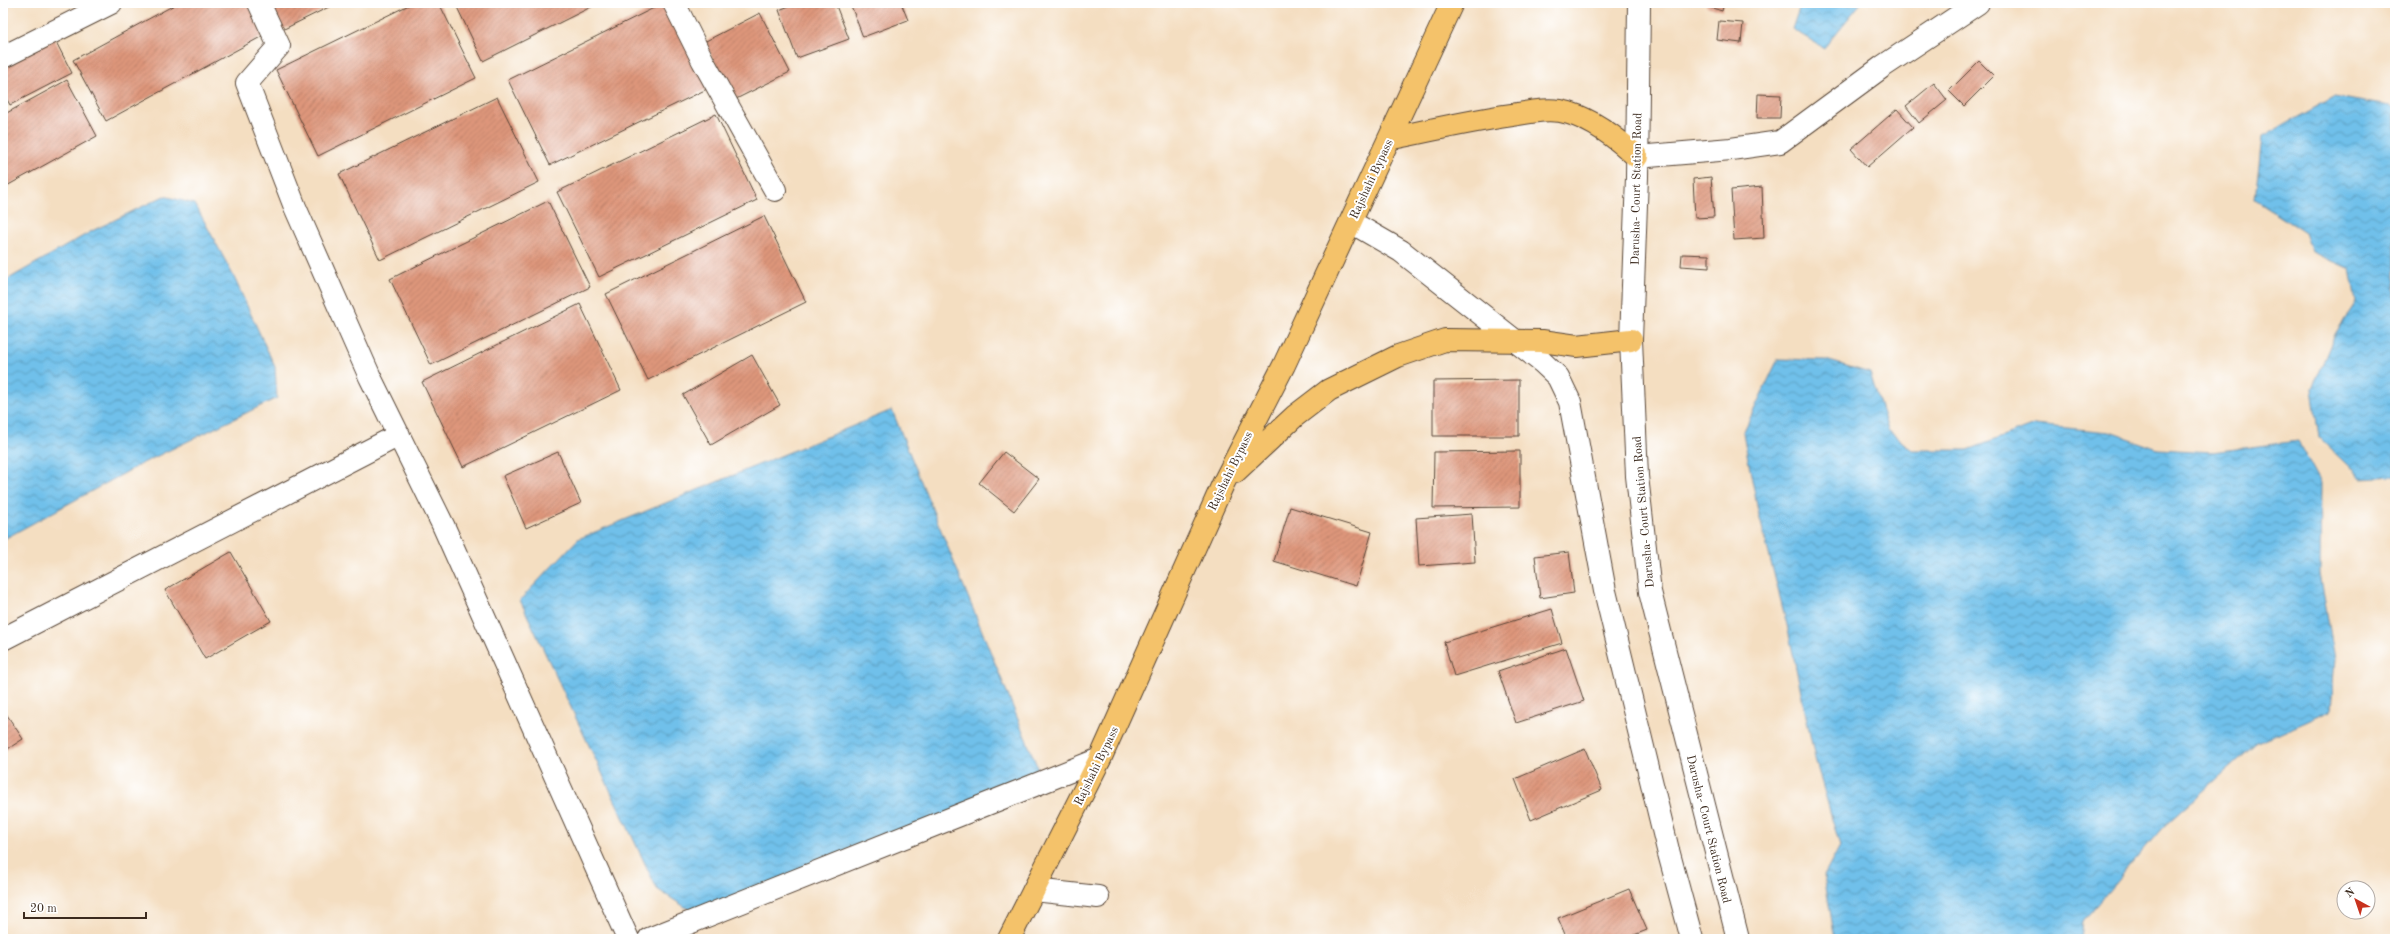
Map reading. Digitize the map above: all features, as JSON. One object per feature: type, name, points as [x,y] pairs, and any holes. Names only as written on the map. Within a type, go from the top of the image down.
[{"type":"highway","name":"Rajshahi Bypass","points":[[1009,939],[1100,759],[1223,484],[1284,365],[1452,3]]},
{"type":"highway","points":[[1389,139],[1471,121],[1540,111],[1567,112],[1595,124],[1621,142],[1637,157]]},
{"type":"highway","points":[[1223,484],[1295,416],[1329,390],[1398,356],[1445,340],[1542,341],[1577,346],[1632,340]]},
{"type":"street","points":[[3,57],[112,3]]},
{"type":"street","points":[[259,3],[279,46],[247,83],[295,207],[370,377],[443,525],[628,939]]},
{"type":"street","points":[[674,3],[703,61],[775,190]]},
{"type":"street","name":"Darusha- Court Station Road","points":[[1639,3],[1632,340],[1637,476],[1650,592],[1738,939]]},
{"type":"street","points":[[1637,157],[1731,149],[1780,142],[1882,67],[1978,3]]},
{"type":"street","points":[[1351,222],[1401,251],[1516,341],[1558,377],[1570,402],[1606,591],[1668,850],[1692,939]]},
{"type":"street","points":[[3,639],[399,435]]},
{"type":"street","points":[[649,939],[1100,759]]},
{"type":"street","points":[[1034,890],[1098,897]]},
{"type":"water","points":[[1801,3],[1861,3],[1824,48],[1792,29]]},
{"type":"water","points":[[2334,97],[2390,106],[2395,110],[2395,476],[2361,478],[2319,438],[2312,389],[2335,334],[2356,302],[2350,269],[2312,252],[2305,233],[2255,200],[2262,137]]},
{"type":"water","points":[[164,196],[195,204],[233,275],[275,367],[277,398],[143,463],[4,539],[3,282],[92,231]]},
{"type":"water","points":[[1778,359],[1826,360],[1870,373],[1888,430],[1912,450],[1968,450],[2034,425],[2110,432],[2158,449],[2213,452],[2298,441],[2321,483],[2320,574],[2335,659],[2331,711],[2256,744],[2163,827],[2083,921],[2081,939],[1835,939],[1824,876],[1840,846],[1815,759],[1787,625],[1758,511],[1743,433]]},
{"type":"water","points":[[892,410],[1041,776],[699,916],[657,889],[520,600],[578,539]]},
{"type":"building","points":[[178,3],[253,3],[268,33],[106,121],[73,60]]},
{"type":"building","points":[[267,3],[337,3],[280,31]]},
{"type":"building","points":[[413,3],[439,3],[476,78],[318,156],[276,70]]},
{"type":"building","points":[[455,3],[599,3],[483,61]]},
{"type":"building","points":[[664,3],[709,88],[550,165],[508,80]]},
{"type":"building","points":[[797,3],[835,3],[849,39],[797,58],[779,10]]},
{"type":"building","points":[[850,3],[901,3],[908,20],[863,37]]},
{"type":"building","points":[[1707,3],[1724,3],[1722,11],[1706,6]]},
{"type":"building","points":[[760,13],[790,72],[734,100],[704,42]]},
{"type":"building","points":[[1719,21],[1743,23],[1741,43],[1717,40]]},
{"type":"building","points":[[54,38],[72,73],[10,105],[3,92],[3,64]]},
{"type":"building","points":[[1979,61],[1994,76],[1964,106],[1949,91]]},
{"type":"building","points":[[67,80],[97,136],[3,188],[3,115]]},
{"type":"building","points":[[1934,83],[1947,100],[1919,123],[1906,106]]},
{"type":"building","points":[[1758,94],[1781,95],[1780,118],[1757,118]]},
{"type":"building","points":[[497,97],[539,182],[380,260],[339,174]]},
{"type":"building","points":[[1897,109],[1913,127],[1867,167],[1851,149]]},
{"type":"building","points":[[716,114],[757,200],[599,277],[557,192]]},
{"type":"building","points":[[1711,177],[1714,217],[1695,218],[1693,179]]},
{"type":"building","points":[[1762,187],[1764,238],[1734,240],[1731,190]]},
{"type":"building","points":[[548,201],[590,287],[431,365],[390,279]]},
{"type":"building","points":[[764,216],[806,302],[648,380],[606,294]]},
{"type":"building","points":[[1682,254],[1709,255],[1709,268],[1681,266]]},
{"type":"building","points":[[580,304],[621,390],[463,467],[422,382]]},
{"type":"building","points":[[752,355],[780,405],[711,445],[683,395]]},
{"type":"building","points":[[1519,380],[1519,436],[1433,436],[1433,381]]},
{"type":"building","points":[[1520,451],[1520,507],[1433,508],[1434,452]]},
{"type":"building","points":[[558,452],[581,503],[526,528],[503,476]]},
{"type":"building","points":[[1004,452],[1039,479],[1014,511],[979,483]]},
{"type":"building","points":[[1290,507],[1372,532],[1356,586],[1274,561]]},
{"type":"building","points":[[1472,514],[1475,562],[1419,566],[1416,518]]},
{"type":"building","points":[[231,552],[271,621],[205,659],[165,590]]},
{"type":"building","points":[[1569,552],[1574,593],[1540,598],[1535,556]]},
{"type":"building","points":[[1552,609],[1562,643],[1454,676],[1444,642]]},
{"type":"building","points":[[1566,648],[1584,701],[1516,723],[1498,671]]},
{"type":"building","points":[[3,709],[23,739],[3,752]]},
{"type":"building","points":[[1585,749],[1602,790],[1531,820],[1515,779]]},
{"type":"building","points":[[1629,889],[1647,930],[1624,939],[1567,939],[1558,918]]}]
